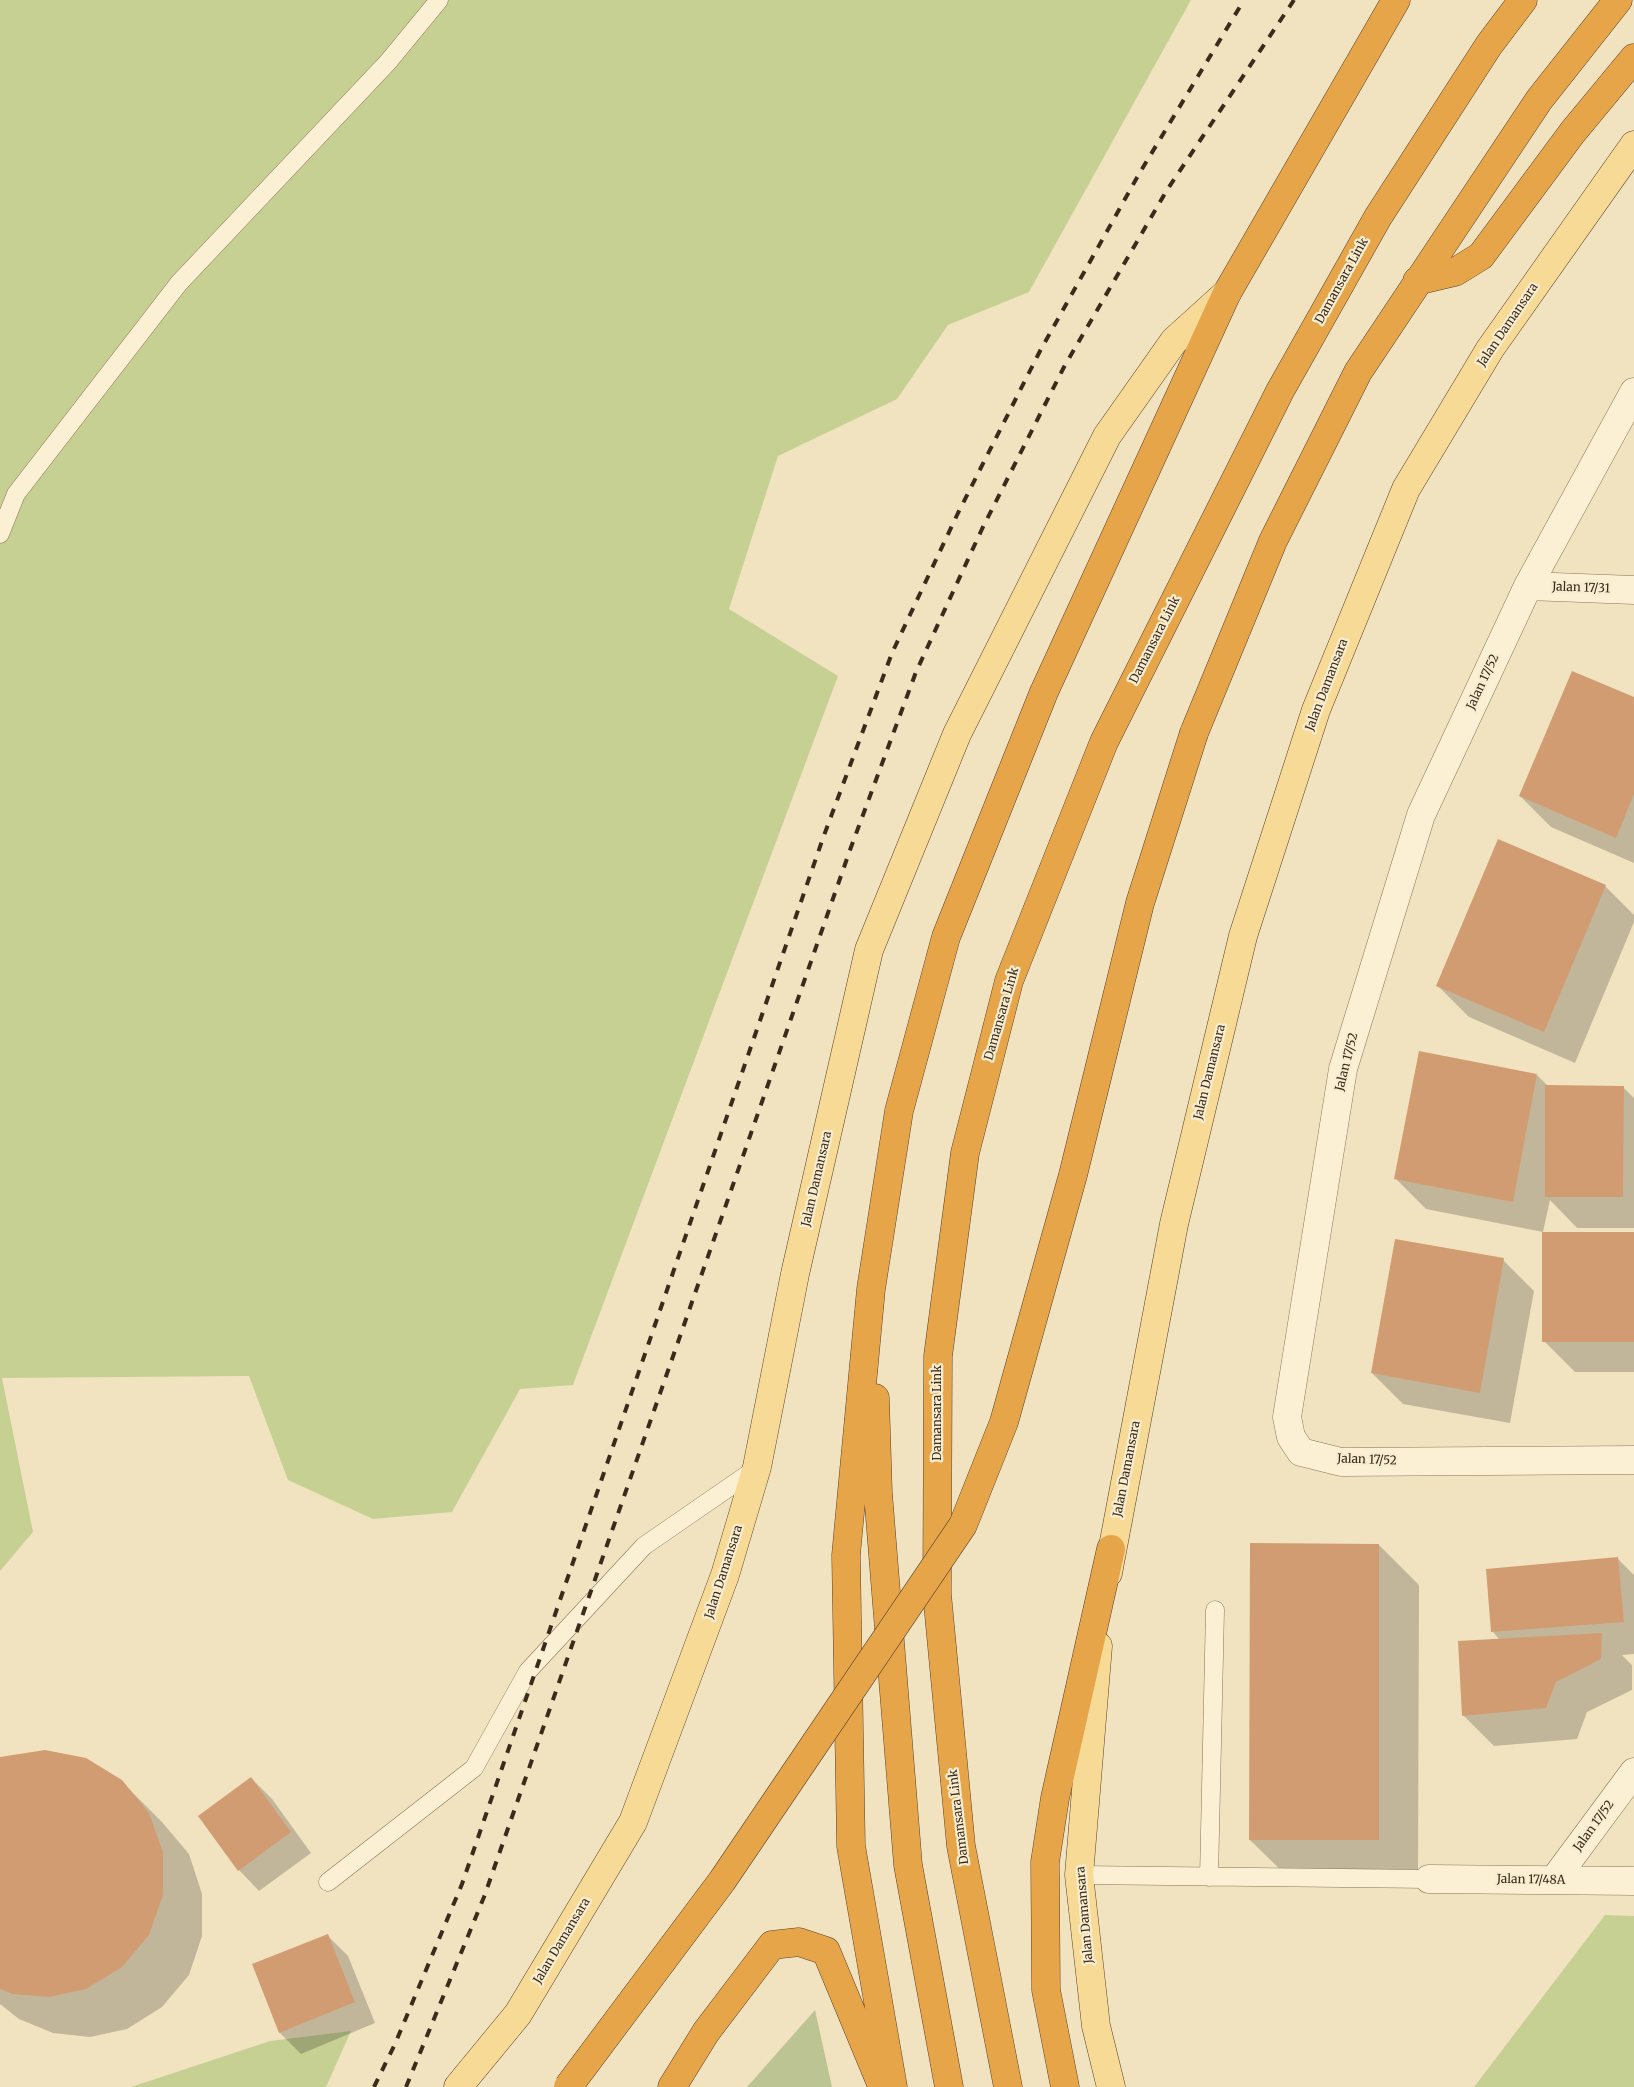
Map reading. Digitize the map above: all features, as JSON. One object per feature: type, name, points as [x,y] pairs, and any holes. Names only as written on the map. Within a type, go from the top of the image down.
[{"type":"highway","points":[[893,2087],[851,1846],[846,1555],[871,1289],[899,1111],[946,937],[1044,692],[1228,293],[1396,0]]},
{"type":"highway","name":"Damansara Link","points":[[1008,2087],[961,1846],[937,1594],[938,1356],[965,1153],[1009,981],[1104,742],[1280,391],[1378,217],[1489,45],[1524,0]]},
{"type":"highway","points":[[568,2087],[722,1881],[963,1525],[1004,1422],[1073,1175],[1140,903],[1194,733],[1273,541],[1358,372],[1539,100],[1618,0]]},
{"type":"highway","points":[[1417,281],[1455,272],[1481,256],[1572,133],[1634,58]]},
{"type":"highway","points":[[871,1289],[878,1493],[908,1865],[949,2087]]},
{"type":"highway","points":[[1065,2087],[1046,1990],[1045,1862],[1055,1798],[1111,1548]]},
{"type":"highway","points":[[672,2087],[706,2032],[772,1945],[799,1942],[826,1951],[883,2087]]},
{"type":"main road","name":"Jalan Damansara","points":[[1111,2087],[1096,2026],[1079,1875],[1098,1638],[1111,1548],[1174,1224],[1243,936],[1316,710],[1406,488],[1490,349],[1634,145]]},
{"type":"main road","name":"Jalan Damansara","points":[[458,2087],[518,2014],[633,1822],[725,1575],[757,1467],[795,1274],[869,950],[957,734],[1107,436],[1174,340],[1228,293]]},
{"type":"street","name":"Jalan 17/52","points":[[1634,392],[1528,586],[1421,815],[1343,1069],[1287,1417],[1291,1437],[1301,1452],[1341,1462],[1634,1460]]},
{"type":"street","name":"Jalan 17/31","points":[[1528,586],[1634,590]]},
{"type":"street","name":"Jalan 17/52","points":[[1554,1880],[1634,1772]]},
{"type":"street","name":"Jalan 17/48A","points":[[1429,1878],[1634,1881]]},
{"type":"lane","points":[[0,531],[16,494],[179,283],[388,62],[439,0]]},
{"type":"lane","points":[[328,1882],[474,1768],[528,1671],[644,1546],[757,1467]]},
{"type":"lane","points":[[1210,1877],[1216,1610]]},
{"type":"lane","points":[[1079,1875],[1429,1878]]},
{"type":"green space","points":[[0,0],[1191,0],[1029,292],[948,325],[897,399],[778,456],[729,609],[838,676],[573,1385],[520,1389],[452,1512],[373,1519],[288,1480],[249,1376],[2,1378],[33,1532],[0,1571]]},
{"type":"green space","points":[[1605,1915],[1634,1916],[1634,2087],[1474,2087]]},
{"type":"green space","points":[[815,2010],[832,2087],[747,2087]]},
{"type":"green space","points":[[351,2031],[326,2087],[131,2087],[270,2041]]},
{"type":"building","points":[[1572,671],[1634,697],[1634,794],[1616,838],[1519,796]]},
{"type":"building","points":[[1498,839],[1606,885],[1544,1032],[1436,986]]},
{"type":"building","points":[[1419,1051],[1537,1074],[1513,1202],[1394,1179]]},
{"type":"building","points":[[1545,1085],[1624,1086],[1623,1197],[1545,1197]]},
{"type":"building","points":[[1542,1232],[1634,1232],[1634,1342],[1542,1342]]},
{"type":"building","points":[[1395,1239],[1504,1258],[1480,1393],[1371,1373]]},
{"type":"building","points":[[1250,1543],[1379,1544],[1379,1840],[1249,1840]]},
{"type":"building","points":[[1618,1557],[1624,1622],[1491,1632],[1486,1569]]},
{"type":"building","points":[[1602,1633],[1601,1659],[1556,1682],[1546,1708],[1462,1716],[1458,1641]]},
{"type":"building","points":[[45,1750],[86,1758],[122,1780],[149,1813],[163,1852],[163,1895],[149,1935],[122,1967],[86,1989],[49,1997],[12,1994],[0,1989],[0,1757]]},
{"type":"building","points":[[251,1777],[291,1832],[238,1871],[198,1816]]},
{"type":"building","points":[[328,1934],[355,2002],[279,2033],[252,1964]]},
{"type":"railway","points":[[374,2087],[395,2044],[462,1884],[823,838],[892,653],[958,513],[1040,351],[1139,174],[1244,0]]},
{"type":"railway","points":[[406,2087],[484,1897],[850,850],[916,672],[982,529],[1064,367],[1167,190],[1294,0]]}]
